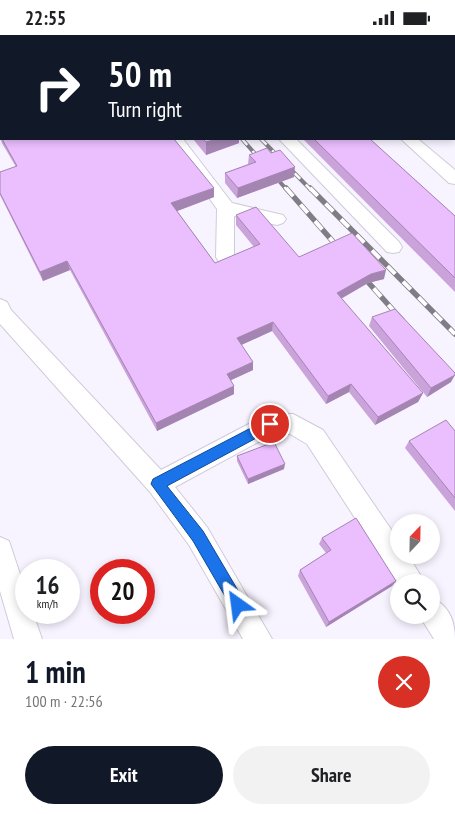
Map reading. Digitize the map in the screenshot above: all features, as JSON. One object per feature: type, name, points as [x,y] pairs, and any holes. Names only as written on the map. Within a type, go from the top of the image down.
[{"type":"lane","points":[[176,140],[226,209],[225,257]]},
{"type":"lane","points":[[288,140],[393,247]]},
{"type":"lane","points":[[410,140],[455,179]]},
{"type":"lane","points":[[226,209],[276,219]]},
{"type":"lane","points":[[0,307],[3,314],[158,484],[198,536],[258,639]]},
{"type":"lane","points":[[158,484],[270,424],[293,424],[314,437],[406,574]]},
{"type":"lane","points":[[0,550],[28,639]]},
{"type":"lane","points":[[440,624],[450,639]]},
{"type":"building","points":[[3,140],[175,140],[214,188],[171,203],[215,263],[260,244],[236,215],[256,207],[299,257],[352,233],[386,270],[371,274],[337,293],[423,393],[378,417],[351,384],[328,396],[273,322],[237,338],[253,362],[227,374],[234,386],[156,423],[67,261],[40,272],[0,193],[0,172],[17,166]]},
{"type":"building","points":[[315,140],[371,140],[455,216],[455,278]]},
{"type":"building","points":[[267,148],[271,153],[280,150],[295,167],[238,188],[225,173],[256,162],[249,155]]},
{"type":"building","points":[[395,309],[455,375],[431,388],[372,317]]},
{"type":"building","points":[[446,420],[455,431],[455,498],[409,441]]},
{"type":"building","points":[[274,442],[285,464],[248,479],[237,456]]},
{"type":"building","points":[[356,518],[392,574],[390,574],[390,585],[329,622],[300,570],[331,550],[322,538]]},
{"type":"railway","points":[[243,140],[287,190]]},
{"type":"railway","points":[[262,140],[311,190]]},
{"type":"railway","points":[[286,188],[343,253]]},
{"type":"railway","points":[[310,188],[455,334]]},
{"type":"railway","points":[[359,272],[402,320]]},
{"type":"route","points":[[238,605],[198,536],[158,484],[270,424]]}]
